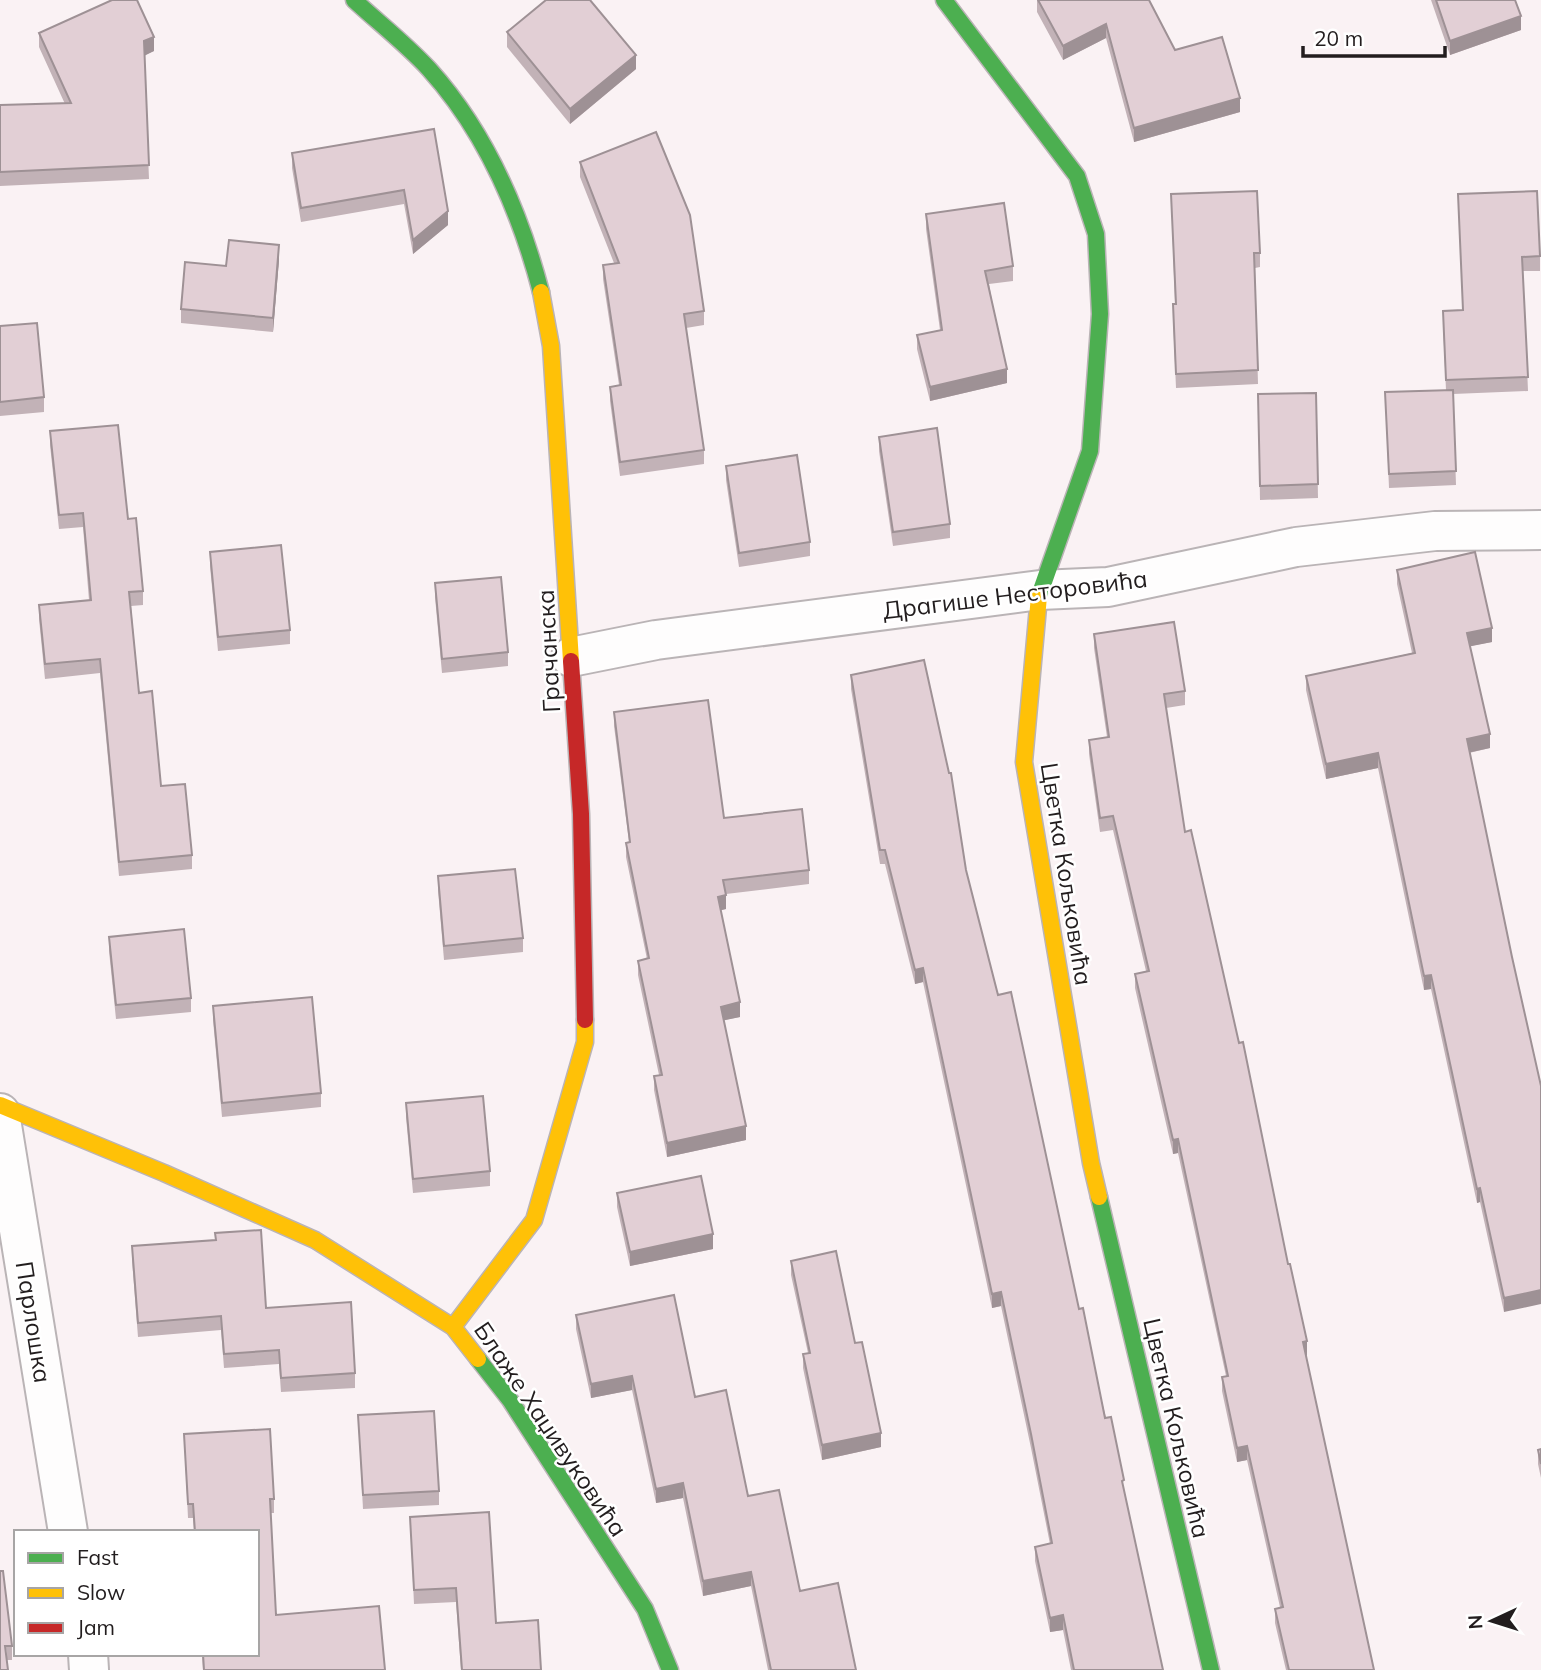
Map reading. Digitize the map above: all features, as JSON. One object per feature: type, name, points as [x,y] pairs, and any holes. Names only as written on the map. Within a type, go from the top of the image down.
[{"type":"street","name":"Грачанска","points":[[354,0],[429,70],[469,122],[518,218],[535,268],[548,323],[581,814],[585,1042],[534,1220],[453,1327]]},
{"type":"street","name":"Цветка Кољковића","points":[[944,0],[1077,176],[1096,234],[1100,314],[1090,451],[1040,590],[1024,762],[1091,1163],[1212,1670]]},
{"type":"street","name":"Драгише Несторовића","points":[[571,657],[656,640],[1040,590],[1108,587],[1296,547],[1435,531],[1541,530]]},
{"type":"street","name":"Блаже Хаџивуковића","points":[[0,1105],[164,1173],[315,1240],[453,1327],[510,1400],[645,1609],[670,1670]]},
{"type":"street","name":"Парлошка","points":[[0,1113],[68,1530]]},
{"type":"building","points":[[112,0],[137,0],[154,37],[144,41],[149,165],[0,172],[0,105],[71,103],[39,33]]},
{"type":"building","points":[[546,0],[590,0],[636,55],[570,109],[507,32]]},
{"type":"building","points":[[1038,0],[1149,0],[1175,50],[1222,37],[1240,98],[1134,128],[1106,24],[1063,46]]},
{"type":"building","points":[[1436,0],[1515,0],[1521,16],[1450,41]]},
{"type":"building","points":[[434,129],[448,211],[413,240],[404,190],[301,208],[292,153]]},
{"type":"building","points":[[656,132],[690,215],[704,311],[684,314],[704,450],[620,462],[610,387],[621,385],[603,265],[619,263],[580,162]]},
{"type":"building","points":[[1257,191],[1260,253],[1254,253],[1258,370],[1176,374],[1171,194]]},
{"type":"building","points":[[1537,191],[1540,256],[1522,257],[1528,377],[1446,380],[1443,311],[1463,310],[1458,194]]},
{"type":"building","points":[[1004,203],[1013,266],[985,271],[1007,369],[930,387],[917,335],[942,330],[926,214]]},
{"type":"building","points":[[229,240],[279,245],[273,318],[181,309],[185,262],[226,266]]},
{"type":"building","points":[[37,323],[44,397],[0,402],[0,326]]},
{"type":"building","points":[[1453,390],[1456,471],[1389,474],[1385,392]]},
{"type":"building","points":[[1316,393],[1318,484],[1260,486],[1258,394]]},
{"type":"building","points":[[118,425],[128,519],[136,518],[143,591],[129,592],[139,693],[152,691],[161,786],[185,784],[192,855],[119,862],[100,659],[45,664],[39,605],[91,600],[83,513],[59,515],[50,431]]},
{"type":"building","points":[[937,428],[950,524],[893,532],[879,437]]},
{"type":"building","points":[[797,455],[810,542],[739,553],[726,466]]},
{"type":"building","points":[[281,545],[290,630],[218,637],[210,552]]},
{"type":"building","points":[[1475,552],[1492,628],[1467,633],[1490,734],[1467,739],[1541,1086],[1541,1290],[1504,1298],[1480,1188],[1477,1189],[1431,975],[1424,976],[1378,753],[1326,764],[1306,676],[1415,653],[1397,570]]},
{"type":"building","points":[[501,577],[508,652],[442,659],[435,583]]},
{"type":"building","points":[[1174,622],[1185,691],[1164,694],[1185,832],[1191,830],[1239,1043],[1243,1042],[1288,1264],[1307,1341],[1303,1342],[1374,1670],[1289,1670],[1275,1609],[1283,1607],[1247,1446],[1237,1448],[1222,1377],[1228,1376],[1178,1139],[1173,1140],[1135,974],[1149,971],[1113,816],[1100,818],[1089,740],[1109,737],[1094,634]]},
{"type":"building","points":[[924,660],[951,773],[966,870],[998,995],[1011,992],[1079,1309],[1083,1308],[1105,1418],[1111,1417],[1124,1480],[1122,1481],[1163,1670],[1074,1670],[1063,1615],[1050,1618],[1035,1547],[1052,1543],[1031,1434],[1001,1292],[992,1294],[923,968],[915,970],[885,850],[880,850],[851,675]]},
{"type":"building","points":[[708,700],[724,818],[802,809],[809,870],[723,880],[726,895],[718,897],[740,1002],[721,1007],[746,1126],[667,1143],[654,1076],[662,1075],[638,961],[649,958],[626,843],[630,842],[614,712]]},
{"type":"building","points":[[515,869],[523,938],[444,946],[438,876]]},
{"type":"building","points":[[184,929],[191,998],[116,1005],[109,937]]},
{"type":"building","points":[[312,997],[321,1093],[222,1103],[213,1006]]},
{"type":"building","points":[[483,1096],[490,1171],[413,1179],[406,1103]]},
{"type":"building","points":[[701,1176],[713,1234],[630,1252],[617,1193]]},
{"type":"building","points":[[261,1230],[266,1308],[351,1302],[355,1373],[281,1378],[279,1350],[224,1354],[221,1316],[138,1323],[132,1246],[216,1240],[215,1233]]},
{"type":"building","points":[[836,1251],[855,1343],[862,1342],[881,1433],[822,1445],[803,1354],[810,1353],[791,1261]]},
{"type":"building","points":[[674,1295],[695,1397],[726,1390],[748,1496],[779,1490],[800,1591],[838,1583],[856,1670],[771,1670],[751,1572],[703,1581],[683,1483],[656,1489],[632,1376],[591,1384],[576,1315]]},
{"type":"building","points":[[434,1411],[439,1491],[363,1495],[358,1415]]},
{"type":"building","points":[[270,1429],[274,1499],[270,1499],[276,1615],[379,1606],[385,1670],[204,1670],[203,1656],[259,1656],[259,1530],[195,1530],[193,1504],[188,1504],[184,1434]]},
{"type":"building","points":[[489,1512],[496,1623],[538,1620],[541,1670],[462,1670],[456,1588],[414,1590],[410,1517]]},
{"type":"building","points":[[0,1571],[3,1571],[12,1646],[5,1646],[8,1670],[0,1670]]},
{"type":"traffic: fast","points":[[354,0],[429,69],[467,119],[484,146],[511,203],[523,232],[541,292]]},
{"type":"traffic: fast","points":[[944,0],[1077,176],[1096,234],[1100,314],[1090,451],[1039,596]]},
{"type":"traffic: fast","points":[[1099,1197],[1211,1670]]},
{"type":"traffic: fast","points":[[478,1359],[510,1400],[645,1609],[670,1670]]},
{"type":"traffic: slow","points":[[541,292],[551,346],[571,661]]},
{"type":"traffic: slow","points":[[1039,596],[1024,762],[1091,1163],[1099,1197]]},
{"type":"traffic: slow","points":[[453,1327],[534,1220],[585,1042],[585,1020]]},
{"type":"traffic: slow","points":[[0,1105],[164,1173],[315,1240],[453,1327],[478,1359]]},
{"type":"traffic: jam","points":[[571,661],[581,814],[585,1020]]}]
